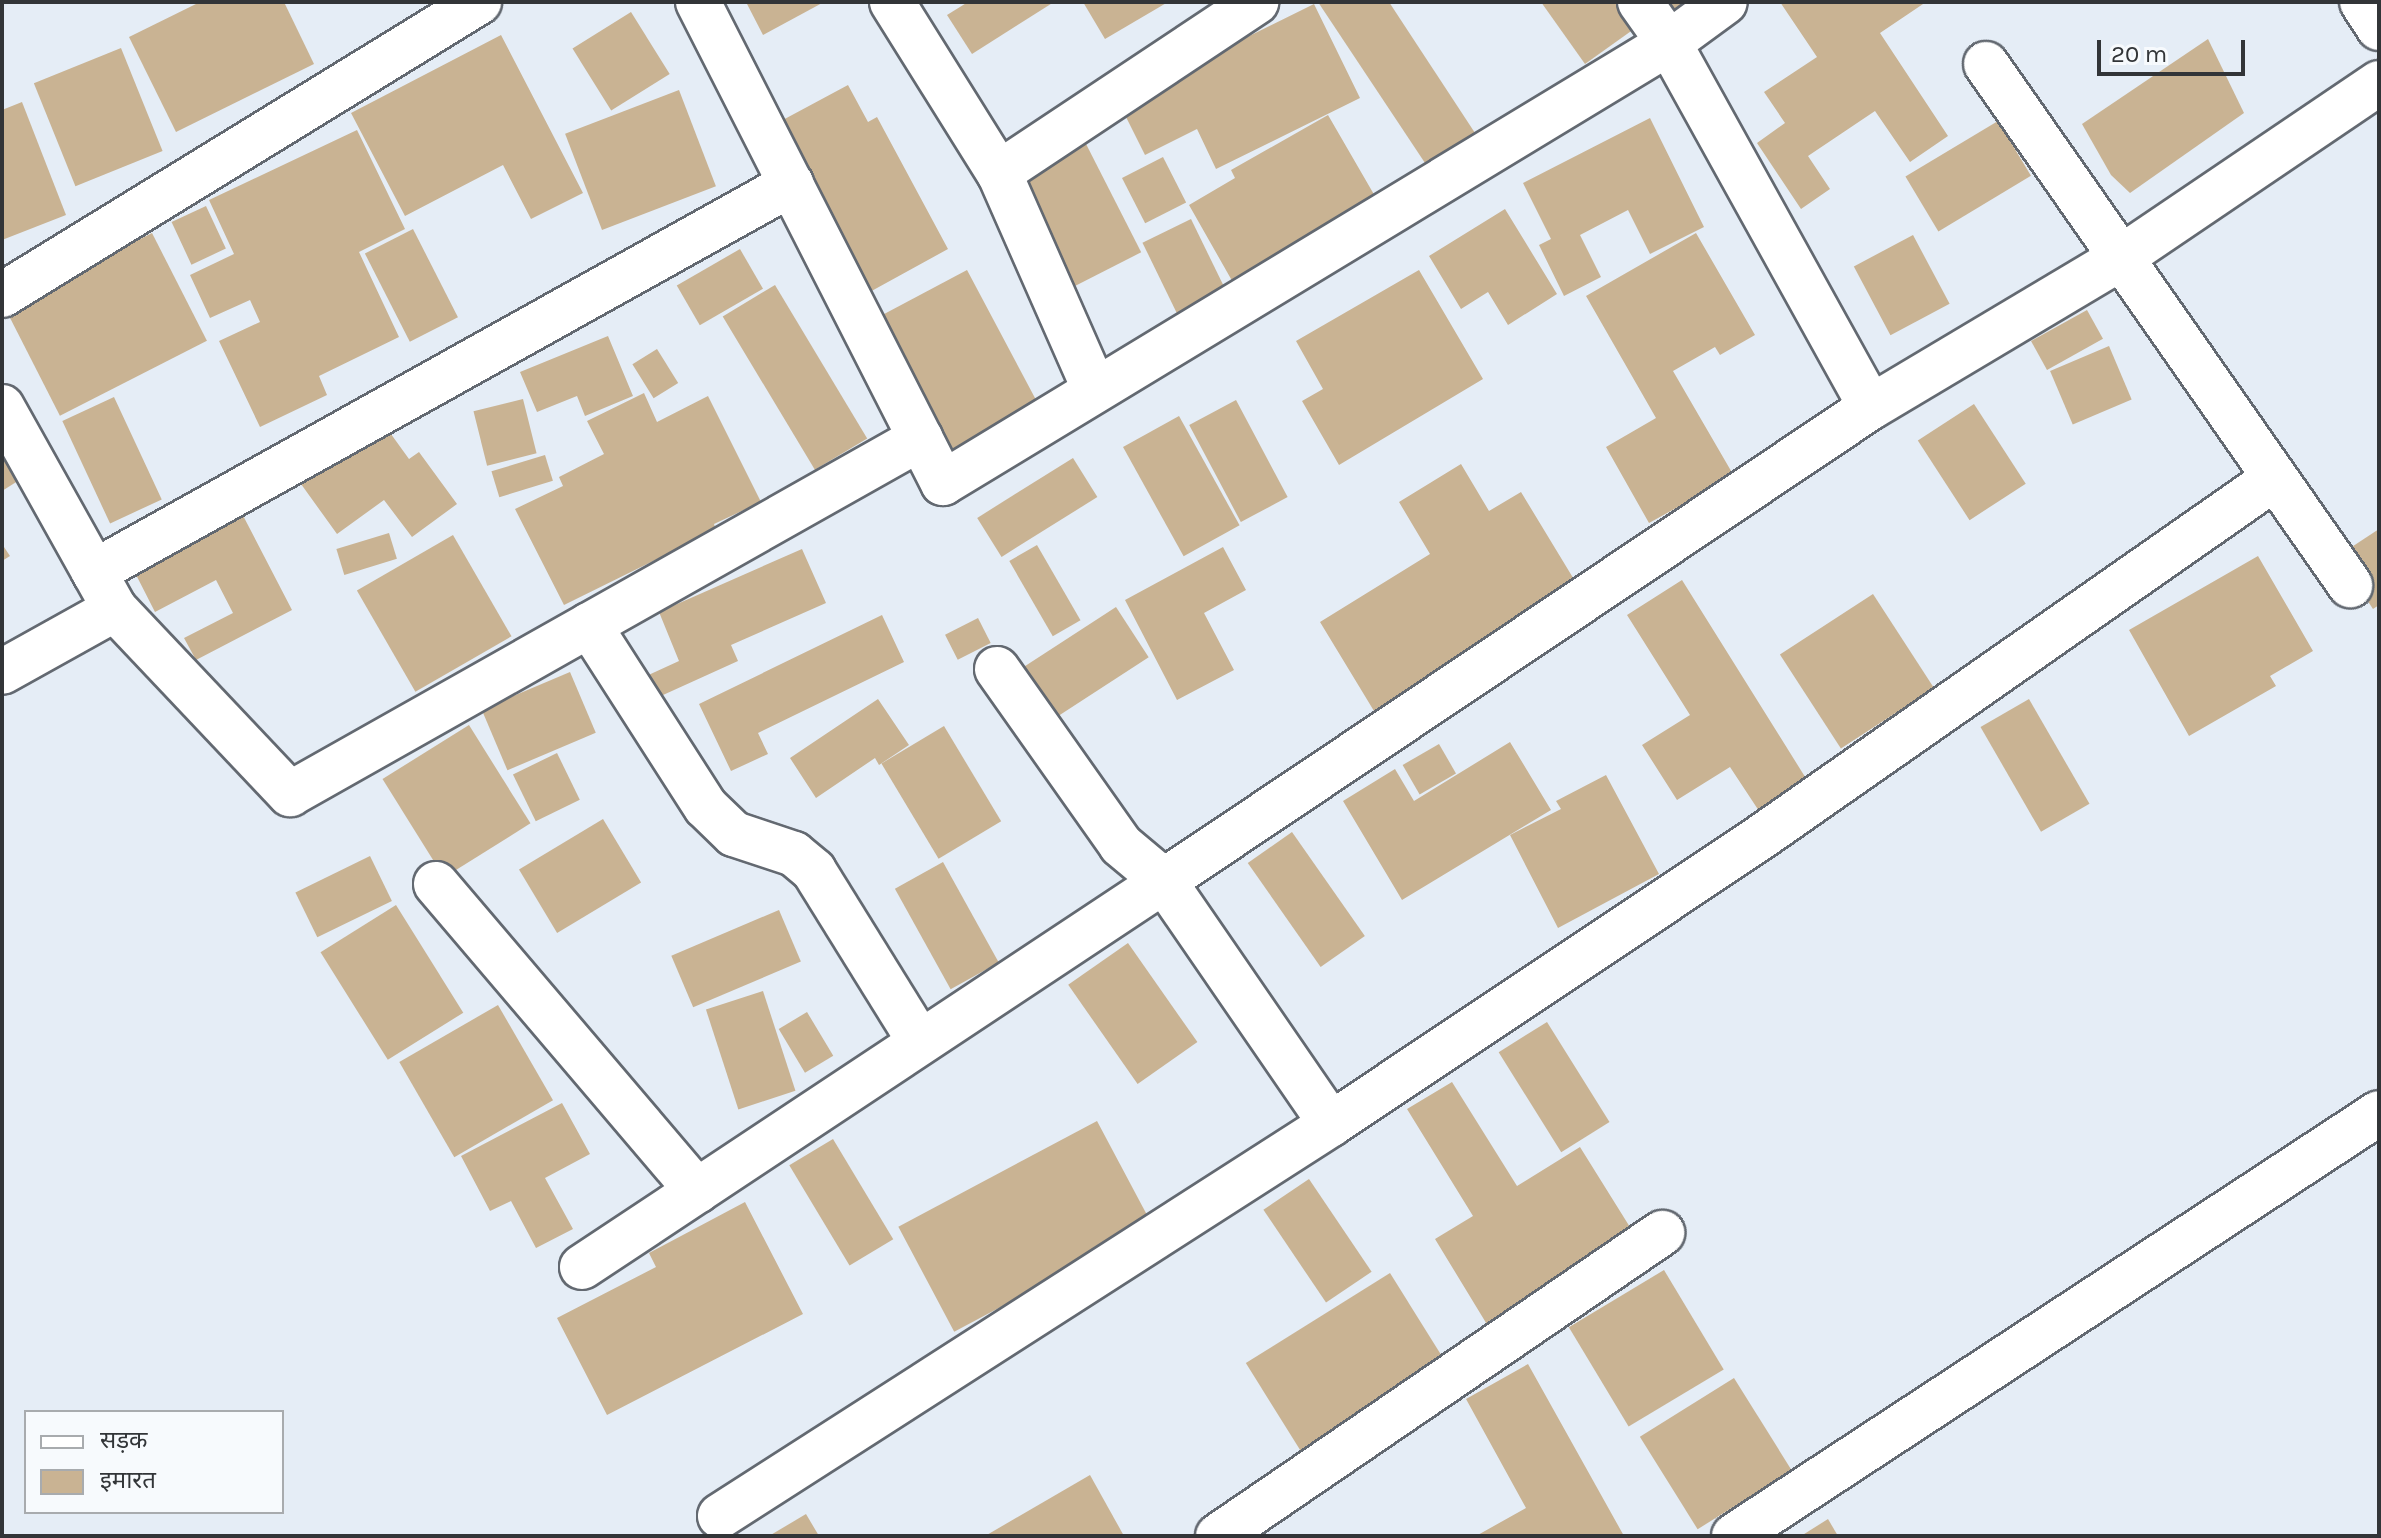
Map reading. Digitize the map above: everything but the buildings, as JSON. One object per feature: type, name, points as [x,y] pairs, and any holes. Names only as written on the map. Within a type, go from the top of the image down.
[{"type":"street","points":[[2,295],[426,16],[479,2]]},
{"type":"street","points":[[698,2],[943,483],[1094,388],[1669,43],[1725,2]]},
{"type":"street","points":[[892,2],[999,173],[1094,388]]},
{"type":"street","points":[[1640,2],[1669,43],[1871,407]]},
{"type":"street","points":[[2362,2],[2379,28]]},
{"type":"street","points":[[999,173],[1251,4]]},
{"type":"street","points":[[1986,64],[2119,259],[2350,585]]},
{"type":"street","points":[[582,1267],[1871,407],[2119,259],[2379,83]]},
{"type":"street","points":[[2,672],[105,590],[791,184]]},
{"type":"street","points":[[2,407],[105,590],[290,794],[921,438]]},
{"type":"street","points":[[720,1516],[1331,1124],[1761,837],[2275,478]]},
{"type":"street","points":[[589,625],[706,807],[734,834],[794,854],[814,871],[920,1042]]},
{"type":"street","points":[[997,669],[1121,845],[1164,881],[1331,1124]]},
{"type":"street","points":[[436,884],[697,1191]]},
{"type":"street","points":[[1734,1536],[2379,1113]]},
{"type":"street","points":[[1218,1536],[1662,1233]]}]
